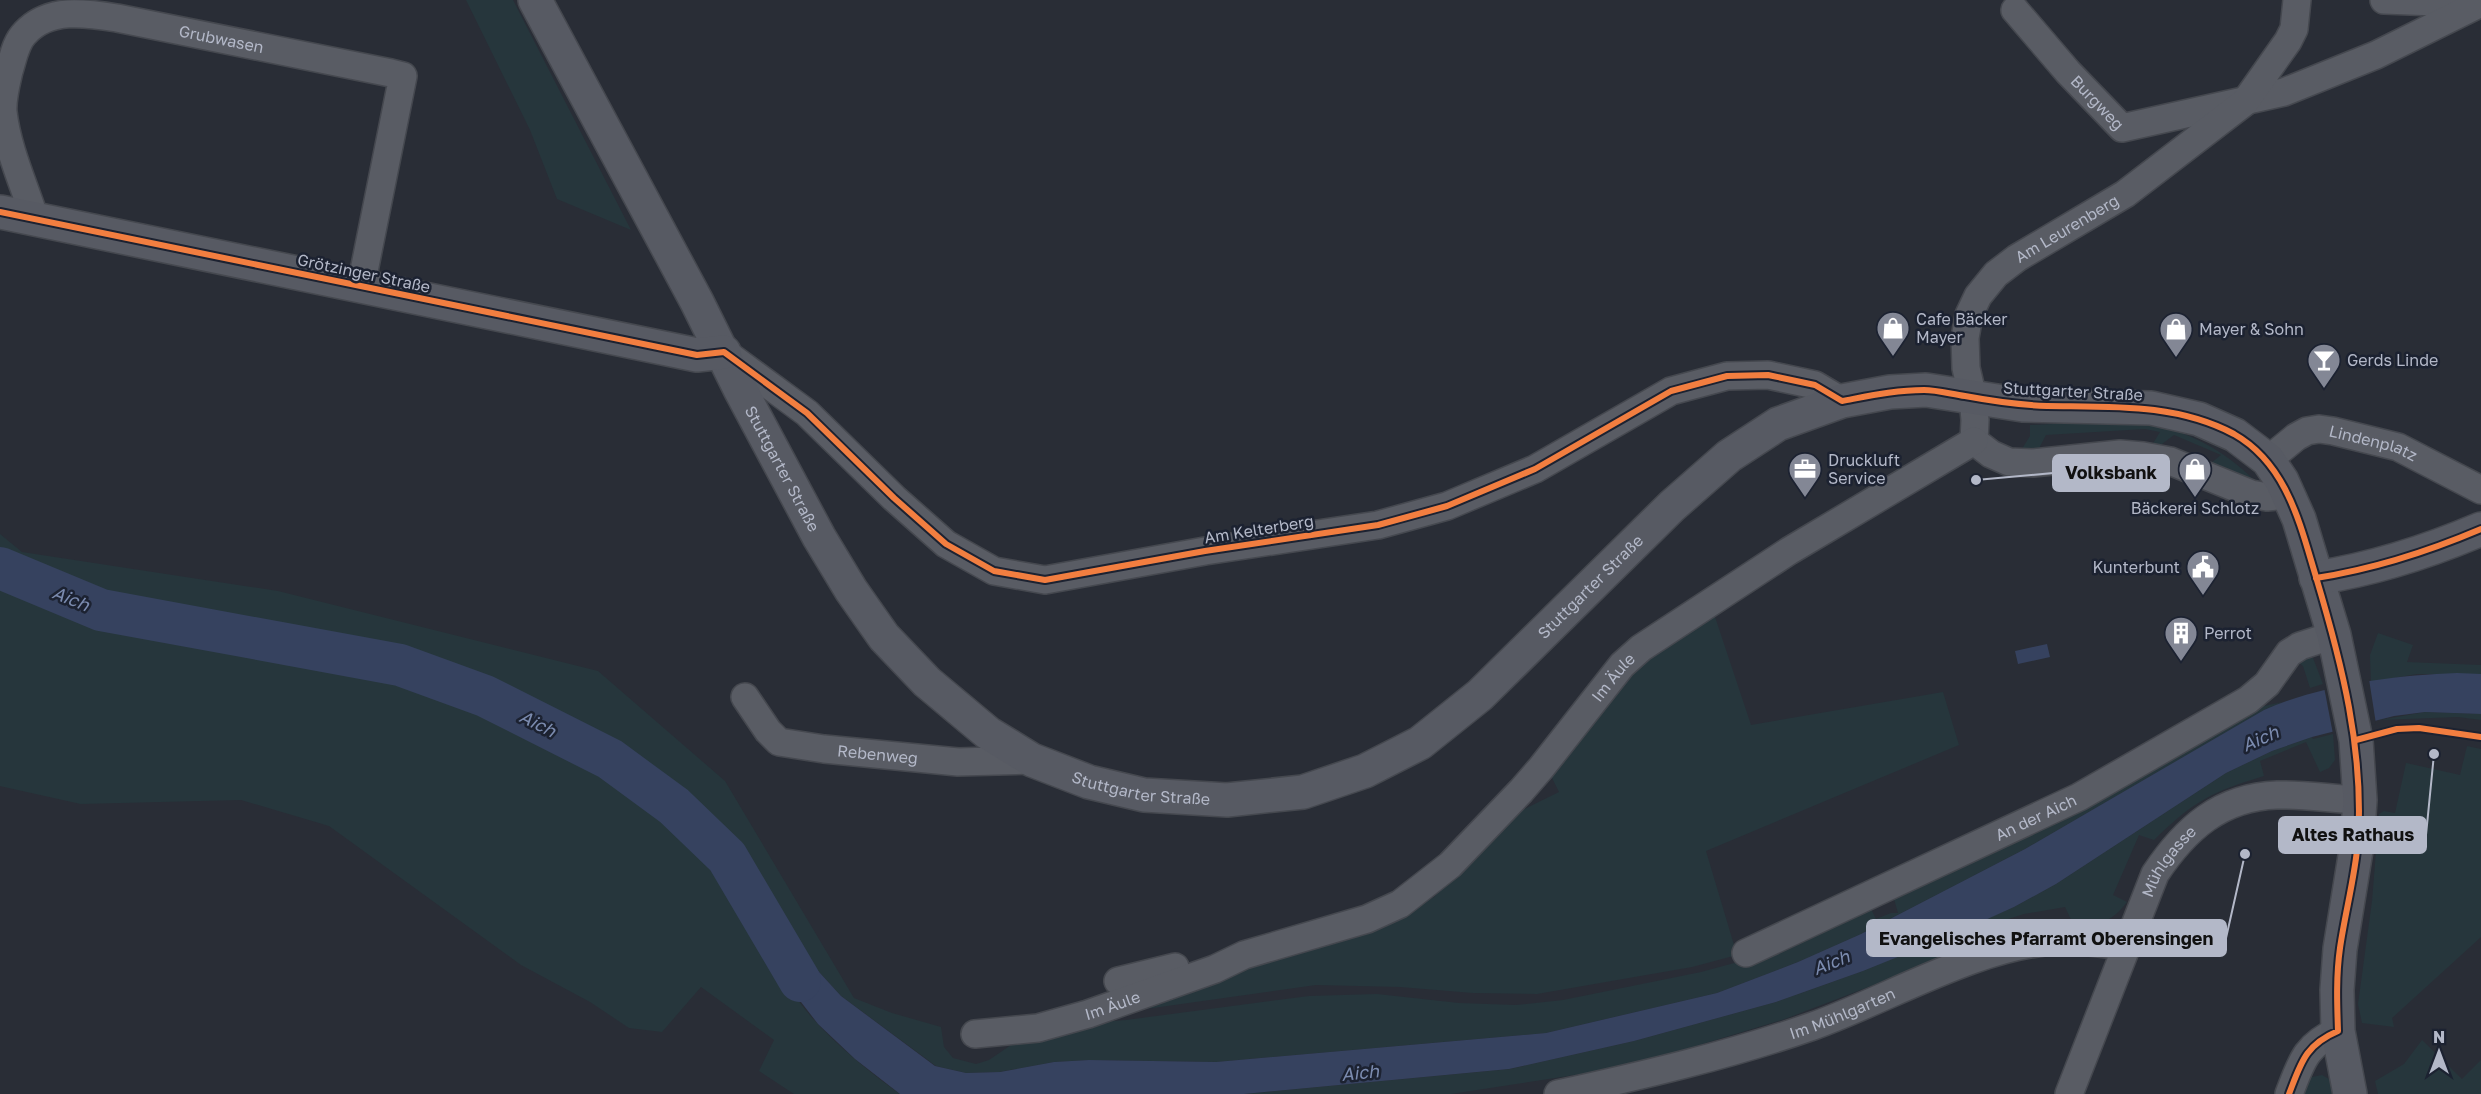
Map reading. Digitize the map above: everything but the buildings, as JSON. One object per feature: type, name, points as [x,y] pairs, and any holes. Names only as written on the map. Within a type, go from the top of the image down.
[{"type":"main road","name":"Stuttgarter Straße","points":[[535,0],[724,352],[740,388],[819,537],[851,590],[884,637],[927,682],[988,734],[1032,760],[1089,783],[1144,795],[1227,800],[1303,792],[1365,771],[1420,743],[1480,695],[1672,506],[1729,456],[1778,424],[1842,401],[1890,392],[1926,390],[2023,405],[2151,408],[2187,416],[2235,435],[2268,460],[2300,519],[2334,635],[2356,740],[2360,800],[2358,844],[2340,949],[2337,990],[2338,1031],[2350,1094]]},
{"type":"main road","name":"Grötzinger Straße","points":[[0,212],[697,355],[724,352]]},
{"type":"main road","points":[[2316,578],[2405,559],[2481,529]]},
{"type":"street","name":"Am Leurenberg","points":[[1973,398],[1966,368],[1965,338],[1969,315],[1978,296],[1996,274],[2017,258],[2125,194],[2245,102],[2288,41],[2294,29],[2298,0]]},
{"type":"street","points":[[2384,0],[2436,2],[2463,0]]},
{"type":"street","name":"Am Leurenberg","points":[[2245,102],[2284,92],[2376,55],[2481,3]]},
{"type":"street","name":"Burgweg","points":[[2015,10],[2068,72],[2122,128],[2245,102]]},
{"type":"street","name":"Grubwasen","points":[[35,219],[9,138],[3,111],[6,85],[15,51],[25,33],[59,15],[78,12],[117,18],[380,71],[403,76],[361,286]]},
{"type":"street","name":"Am Kelterberg","points":[[724,352],[807,413],[894,498],[946,544],[994,571],[1045,580],[1186,554],[1378,525],[1447,506],[1535,469],[1671,390],[1727,376],[1768,375],[1815,386],[1842,401]]},
{"type":"street","points":[[1973,398],[1974,441],[1991,454],[2009,462],[2033,463],[2120,454],[2143,456],[2170,461],[2251,494],[2267,497],[2288,495]]},
{"type":"street","name":"Lindenplatz","points":[[2268,460],[2296,437],[2307,431],[2319,429],[2398,447],[2481,490]]},
{"type":"street","name":"Im Äule","points":[[1118,981],[1194,962],[1244,955],[1367,919],[1400,904],[1450,865],[1542,768],[1622,665],[1641,648],[1789,551],[1974,441]]},
{"type":"street","name":"An der Aich","points":[[1746,953],[2079,797],[2248,700],[2267,684],[2289,653],[2300,646],[2334,635]]},
{"type":"street","name":"Rebenweg","points":[[745,697],[768,731],[779,742],[824,749],[958,762],[1032,760]]},
{"type":"street","name":"Mühlgasse","points":[[2069,1094],[2155,874],[2172,848],[2191,828],[2218,810],[2249,798],[2278,795],[2360,800]]},
{"type":"street","name":"Im Mühlgarten","points":[[1558,1094],[1712,1058],[1772,1039],[1814,1025],[1971,961],[2012,948],[2056,941],[2094,942],[2125,947]]},
{"type":"street","name":"Im Äule","points":[[975,1034],[1038,1028],[1089,1014],[1215,969],[1244,955]]},
{"type":"street","points":[[2289,1094],[2302,1059],[2322,1037],[2338,1031]]},
{"type":"shaded area","points":[[466,0],[513,0],[631,230],[557,199],[530,130]]},
{"type":"shaded area","points":[[2091,422],[2147,424],[2177,431],[2231,460],[2254,480],[2254,484],[2206,467],[2221,455],[2174,435],[2158,447],[2152,445],[2160,432],[2145,429],[2046,435],[2037,452],[2020,452],[2030,436],[2030,425]]},
{"type":"shaded area","points":[[0,534],[22,552],[278,591],[598,671],[725,781],[854,998],[892,1013],[941,1027],[944,1047],[953,1058],[976,1064],[989,1060],[1020,1039],[1076,1024],[1126,1020],[1309,996],[1377,994],[1459,1003],[1516,1005],[1563,1000],[1701,972],[1749,959],[1870,907],[1876,919],[1891,913],[1898,913],[1894,899],[1897,895],[1935,880],[1995,851],[2101,795],[2249,709],[2283,702],[2264,710],[2025,849],[1861,934],[1798,962],[1717,993],[1546,1033],[1216,1062],[1089,1060],[1054,1062],[999,1072],[966,1073],[936,1066],[841,996],[778,927],[769,933],[784,976],[800,1003],[840,1046],[900,1094],[794,1094],[759,1071],[774,1040],[701,987],[662,1032],[629,1028],[590,1002],[521,965],[329,826],[241,800],[81,804],[0,786]]},
{"type":"shaded area","points":[[1714,614],[1751,725],[1943,692],[1959,745],[1706,851],[1737,955],[1692,967],[1537,994],[1316,985],[1118,1011],[1274,959],[1345,939],[1434,897],[1512,815],[1559,792],[1549,772],[1638,662]]},
{"type":"shaded area","points":[[2378,633],[2413,645],[2407,662],[2481,665],[2481,674],[2417,674],[2371,682],[2370,655]]},
{"type":"shaded area","points":[[2306,656],[2313,658],[2323,684],[2310,688],[2303,666],[2295,660]]},
{"type":"shaded area","points":[[2425,712],[2481,714],[2481,720],[2458,717],[2380,720]]},
{"type":"shaded area","points":[[2333,734],[2335,760],[2329,768],[2320,772],[2306,742],[2260,761],[2264,776],[2230,787],[2204,799],[2154,840],[2139,835],[2113,895],[2127,902],[2116,914],[2104,922],[2074,926],[2065,907],[2024,914],[1980,928],[1983,943],[1785,1019],[1627,1067],[1451,1094],[1244,1094],[1510,1069],[1634,1041],[1776,1002],[1863,971],[2014,907],[2056,884],[2226,773],[2272,751],[2312,737],[2313,739]]},
{"type":"shaded area","points":[[2467,746],[2481,749],[2481,937],[2392,1018],[2394,1027],[2362,1023],[2358,1004],[2372,901],[2379,814],[2384,811],[2395,813],[2406,763],[2460,775]]},
{"type":"shaded area","points":[[2422,1040],[2462,1079],[2481,1060],[2481,1094],[2378,1094],[2375,1081],[2404,1064]]},
{"type":"shaded area","points":[[2322,1075],[2329,1079],[2333,1094],[2298,1094],[2307,1078]]},
{"type":"water","points":[[2047,644],[2050,657],[2018,664],[2015,651]]},
{"type":"water","points":[[2481,674],[2481,714],[2425,712],[2394,716],[2312,737],[2272,751],[2226,773],[2056,884],[2014,907],[1952,935],[1863,971],[1776,1002],[1634,1041],[1509,1069],[1244,1094],[900,1094],[855,1059],[818,1024],[791,989],[769,933],[778,927],[841,996],[935,1066],[966,1073],[1000,1072],[1054,1062],[1089,1060],[1216,1062],[1546,1033],[1717,993],[1798,962],[1861,934],[2025,849],[2264,710],[2286,701],[2359,683],[2409,676]]},
{"type":"pier","points":[[2369,679],[2376,724],[2333,734],[2324,687]]},
{"type":"waterway","name":"Aich","points":[[0,568],[101,610],[400,665],[485,696],[610,759],[674,806],[727,857],[800,981]]},
{"type":"cycle path","points":[[0,212],[697,355],[724,352],[807,413],[894,498],[946,544],[994,571],[1045,580],[1205,551],[1378,525],[1447,506],[1535,469],[1671,391],[1727,376],[1768,375],[1815,385],[1842,401],[1893,392],[1929,390],[2026,405],[2142,409],[2166,412],[2212,424],[2234,434],[2267,462],[2279,478],[2297,516],[2326,610],[2342,675],[2358,774],[2358,841],[2339,958],[2338,1031],[2327,1036],[2311,1049],[2301,1064],[2289,1094]]},
{"type":"cycle path","points":[[2316,578],[2400,559],[2481,529]]},
{"type":"cycle path","points":[[2356,740],[2397,729],[2419,728],[2481,737]]},
{"type":"place","name":"Cafe Bäcker Mayer","points":[[1893,357]]},
{"type":"place","name":"Mayer & Sohn","points":[[2176,358]]},
{"type":"place","name":"Gerds Linde","points":[[2324,389]]},
{"type":"place","name":"Volksbank","points":[[1976,480]]},
{"type":"place","name":"Druckluft Service","points":[[1805,498]]},
{"type":"place","name":"Bäckerei Schlotz","points":[[2195,498]]},
{"type":"place","name":"Kunterbunt","points":[[2203,596]]},
{"type":"place","name":"Perrot","points":[[2181,662]]},
{"type":"place","name":"Altes Rathaus","points":[[2434,754]]},
{"type":"place","name":"Evangelisches Pfarramt Oberensingen","points":[[2245,854]]}]
